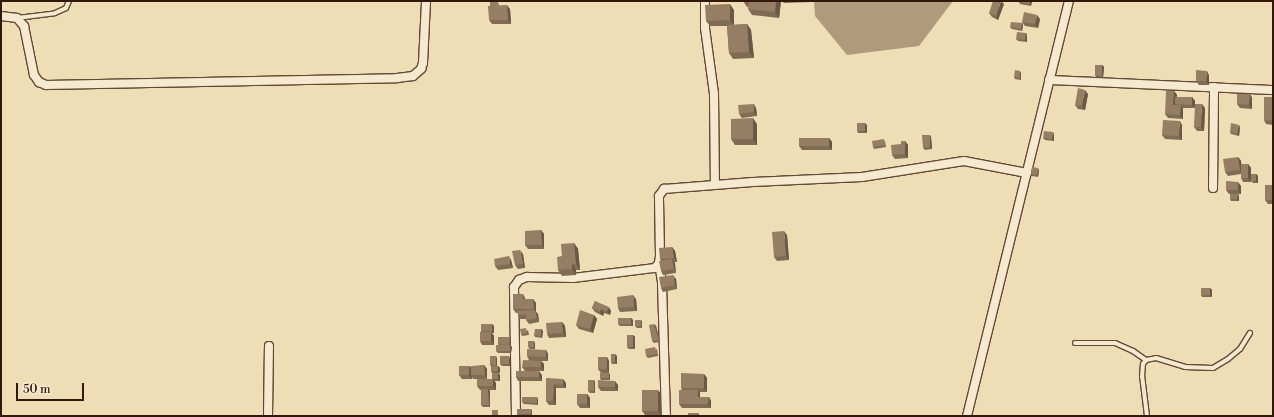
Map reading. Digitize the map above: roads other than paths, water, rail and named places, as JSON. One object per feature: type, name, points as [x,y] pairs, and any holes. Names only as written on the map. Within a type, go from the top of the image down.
[{"type":"street","points":[[1,16],[17,18],[24,26],[34,75],[39,82],[46,84],[397,78],[413,76],[421,69],[423,64],[426,1]]},
{"type":"street","points":[[705,1],[705,28],[714,94],[715,184]]},
{"type":"street","points":[[966,416],[1069,1]]},
{"type":"street","points":[[1049,80],[1273,90]]},
{"type":"street","points":[[1213,188],[1214,87]]},
{"type":"street","points":[[666,416],[662,283],[659,263],[660,193],[669,188],[715,184],[862,177],[964,161],[1026,173]]},
{"type":"street","points":[[516,416],[514,287],[519,280],[527,277],[566,278],[644,271],[655,268],[659,263]]},
{"type":"street","points":[[268,416],[269,346]]},
{"type":"lane","points":[[17,18],[55,13],[66,8],[69,1]]},
{"type":"lane","points":[[1075,344],[1115,343],[1133,351],[1146,360],[1156,358],[1185,367],[1213,368],[1228,359],[1240,348],[1250,333]]},
{"type":"lane","points":[[1146,360],[1143,364],[1142,377],[1147,416]]}]
